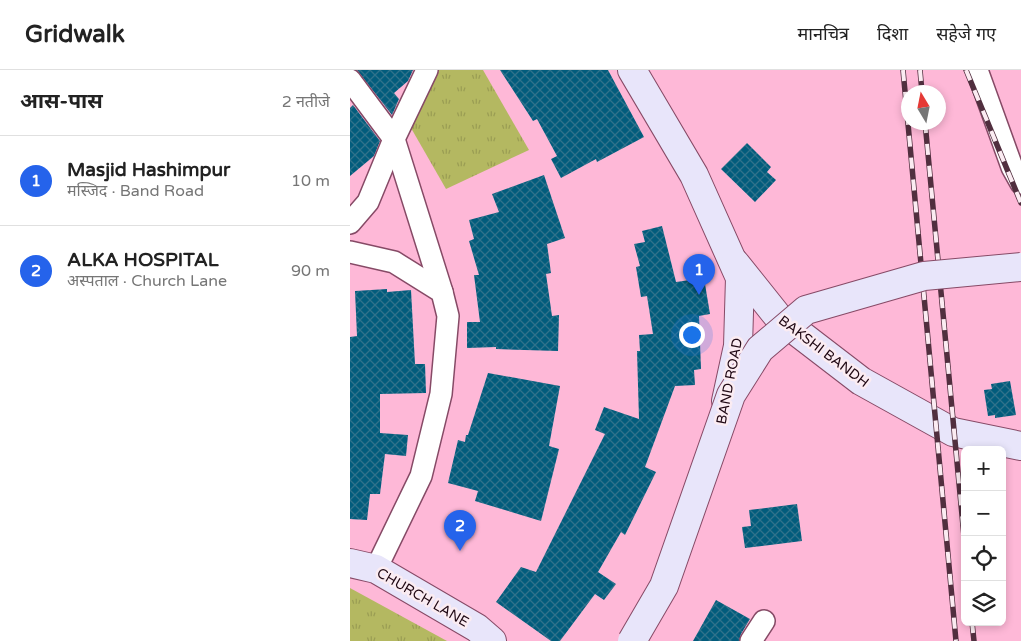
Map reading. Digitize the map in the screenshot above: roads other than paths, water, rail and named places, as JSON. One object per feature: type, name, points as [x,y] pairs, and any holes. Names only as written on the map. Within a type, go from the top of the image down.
[{"type":"main road","name":"BAND ROAD","points":[[632,70],[694,175],[740,278],[738,346],[716,448],[689,522],[632,641]]},
{"type":"main road","name":"BAKSHI BANDH","points":[[732,259],[779,318],[861,382],[953,432],[1021,446]]},
{"type":"main road","points":[[632,641],[664,586],[731,395],[760,349],[806,310],[924,276],[1021,267]]},
{"type":"main road","name":"CHURCH LANE","points":[[350,563],[376,569],[477,628],[492,641]]},
{"type":"street","points":[[350,223],[368,202],[394,139],[427,70]]},
{"type":"street","points":[[977,70],[1012,167],[1021,183]]},
{"type":"street","points":[[350,80],[394,139],[448,316],[441,394],[421,476],[376,569]]},
{"type":"street","points":[[350,252],[394,262],[442,292]]},
{"type":"street","points":[[751,641],[764,621]]},
{"type":"railway","points":[[903,70],[956,641]]},
{"type":"railway","points":[[920,70],[921,85]]},
{"type":"railway","points":[[966,70],[1021,203]]},
{"type":"railway","points":[[926,130],[964,536]]},
{"type":"railway","points":[[972,626],[974,641]]},
{"type":"place","name":"Masjid Hashimpur","points":[[699,295]]},
{"type":"place","name":"ALKA HOSPITAL","points":[[460,551]]}]
